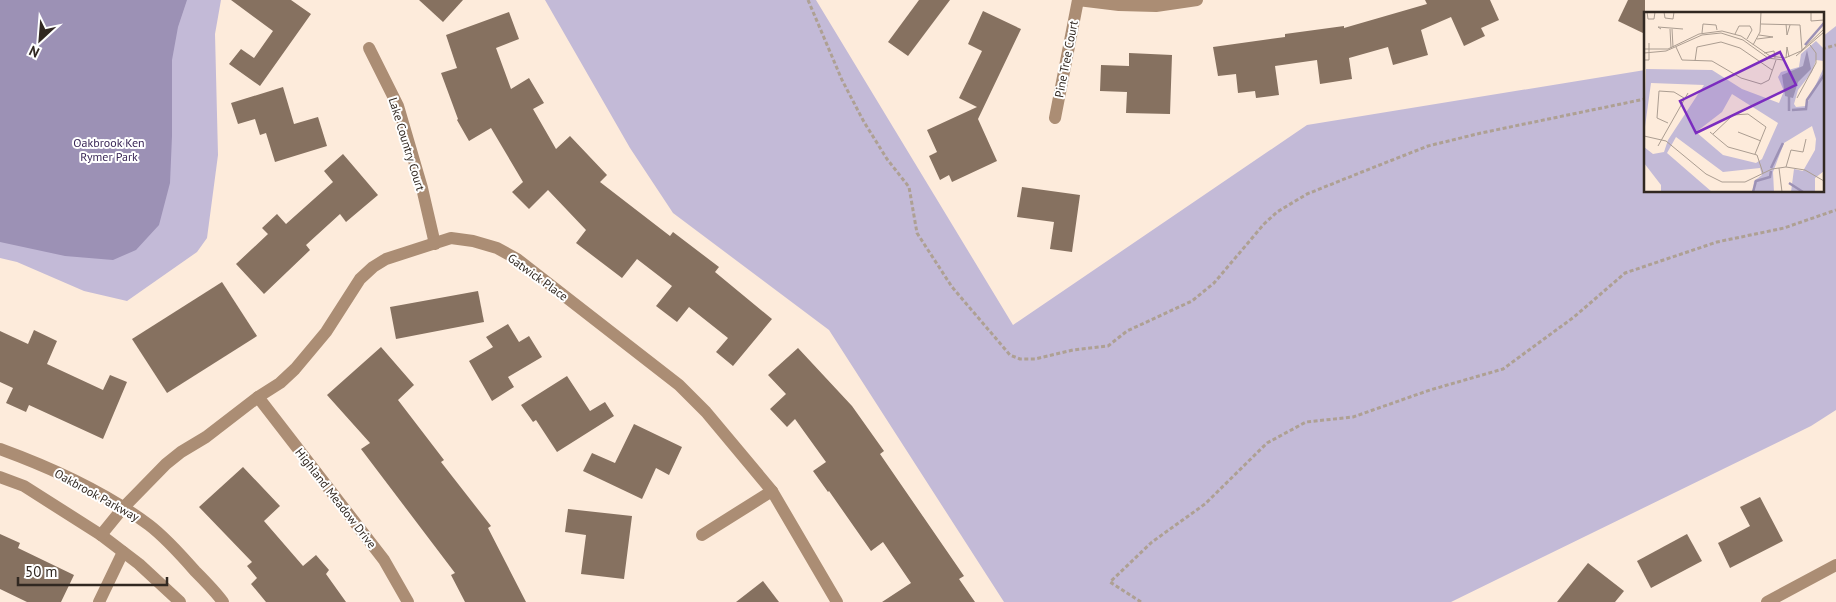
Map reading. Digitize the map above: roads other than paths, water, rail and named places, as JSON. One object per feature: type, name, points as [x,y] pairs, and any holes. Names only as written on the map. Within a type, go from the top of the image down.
[{"type":"street","points":[[1078,0],[1119,5],[1156,6],[1198,0]]},
{"type":"street","name":"Pine Tree Court","points":[[1055,118],[1078,0]]},
{"type":"street","name":"Lake Country Court","points":[[369,48],[398,106],[422,188],[435,244]]},
{"type":"street","name":"Gatwick Place","points":[[101,535],[123,508],[174,458],[280,383],[311,352],[360,279],[373,266],[386,259],[450,238],[474,240],[497,248],[517,259],[679,385],[723,432],[772,491],[837,602]]},
{"type":"street","name":"Highland Meadow Drive","points":[[258,397],[384,560],[408,602]]},
{"type":"street","name":"Oakbrook Parkway","points":[[0,449],[30,460],[73,480],[123,508],[150,526],[179,553],[223,602]]},
{"type":"street","points":[[0,477],[24,486],[101,535],[139,564],[180,602]]},
{"type":"street","points":[[702,535],[772,491]]},
{"type":"street","points":[[99,602],[123,552]]},
{"type":"street","points":[[1768,602],[1836,564]]},
{"type":"park label","name":"Oakbrook Ken Rymer Park","points":[[109,149]]}]
